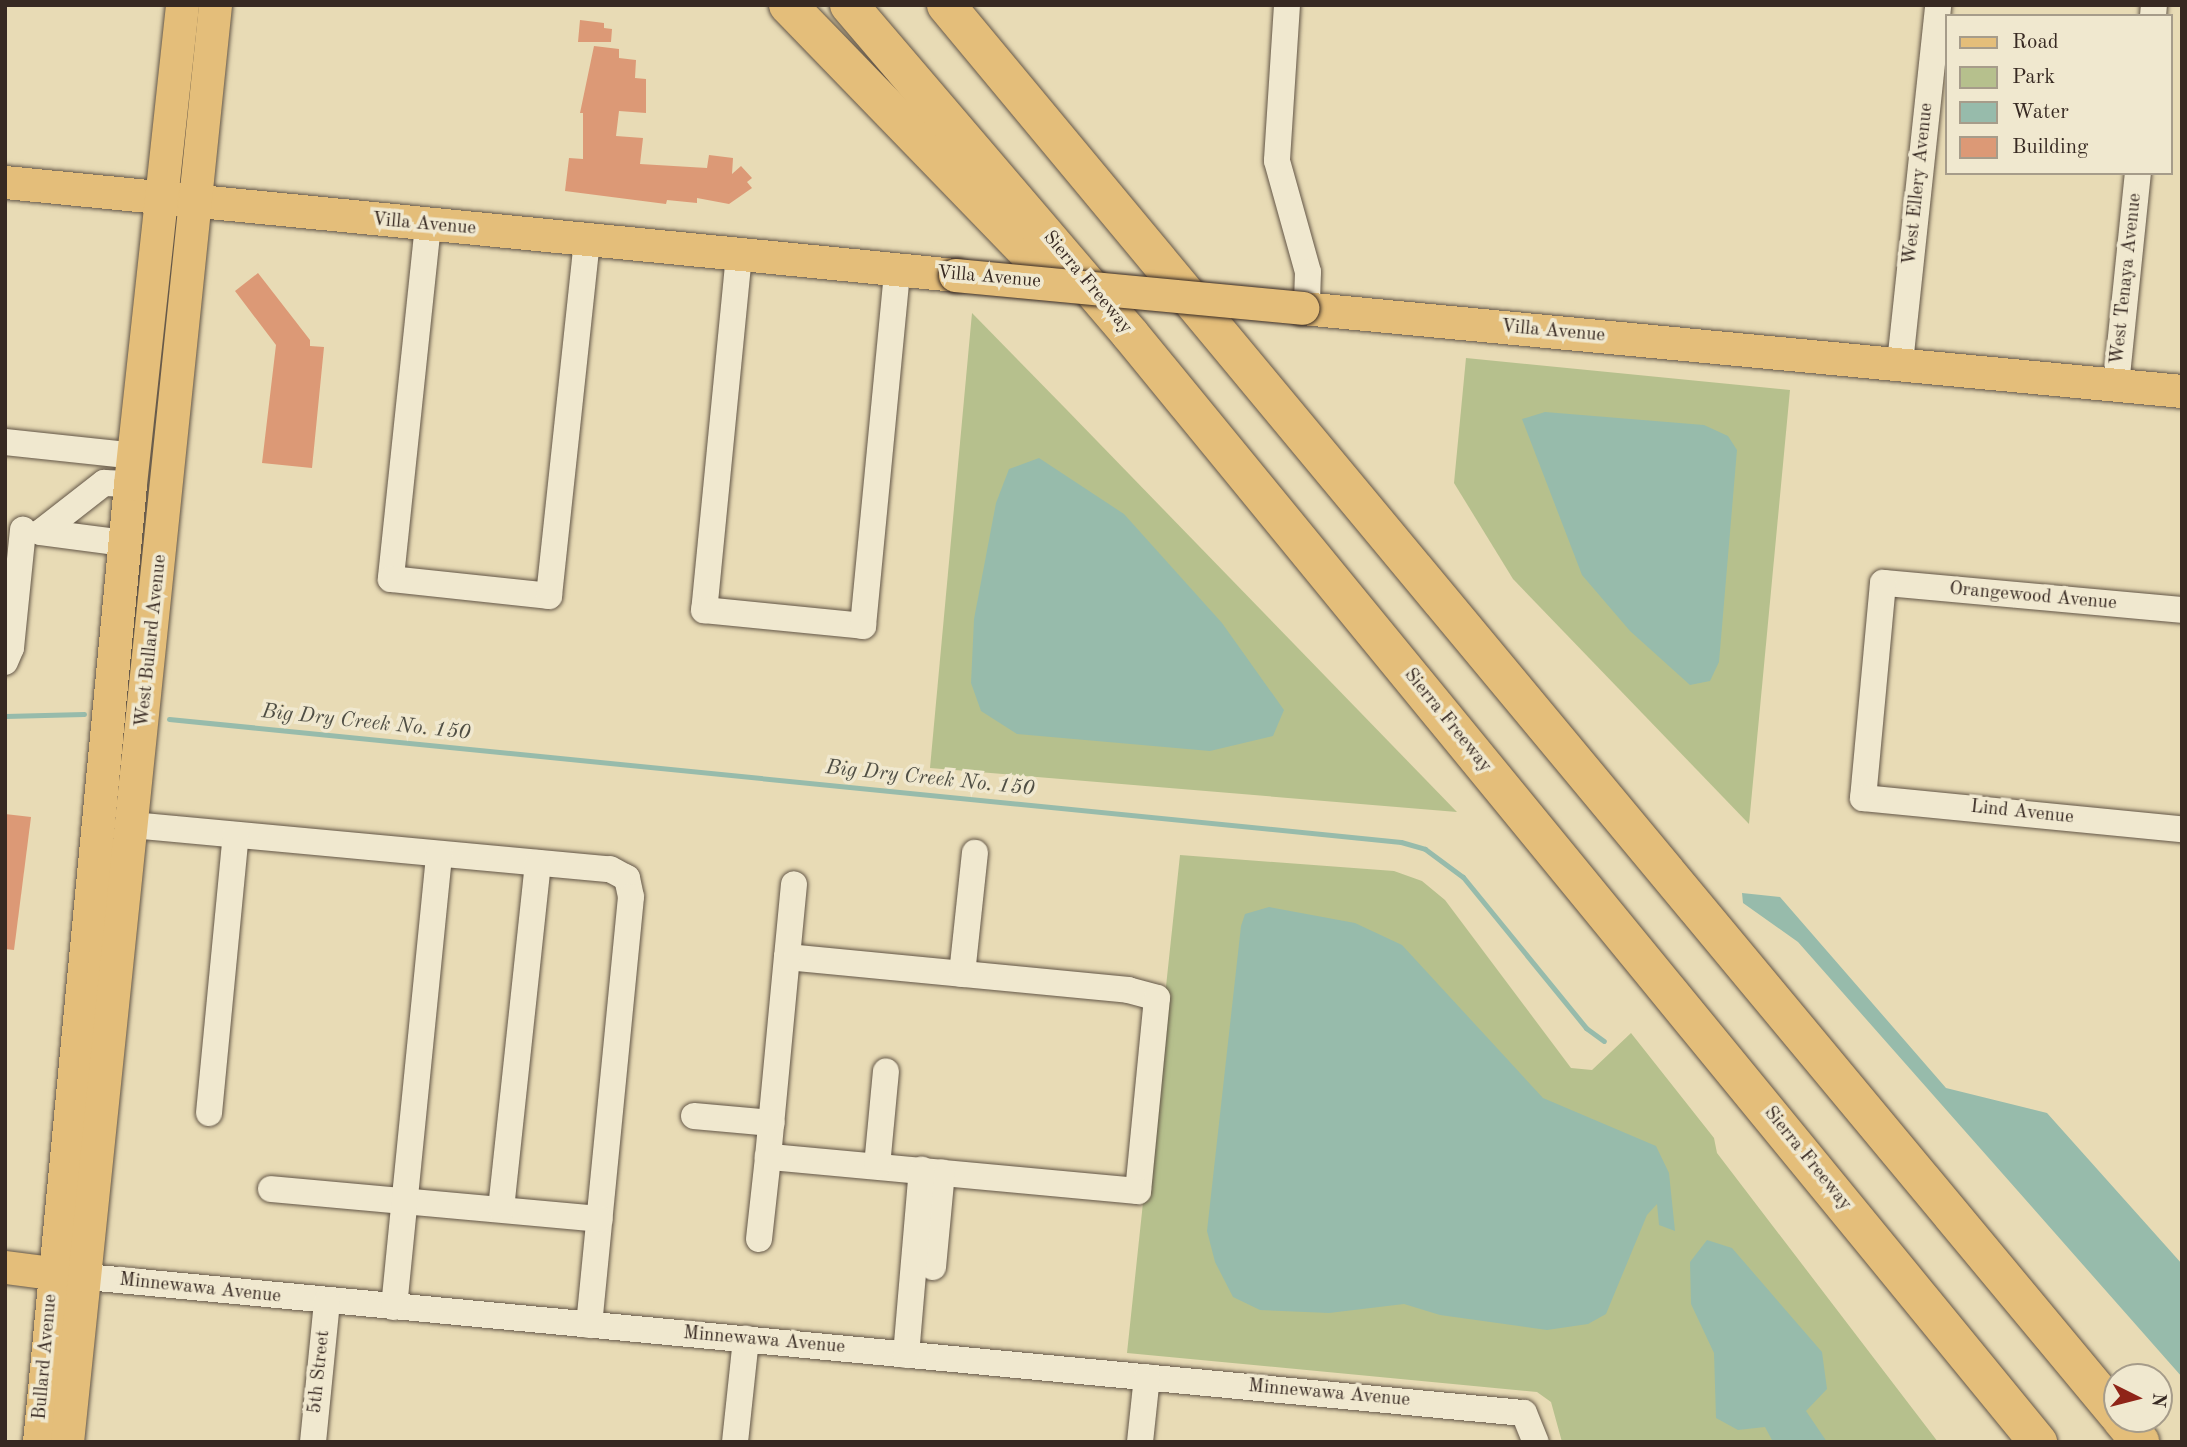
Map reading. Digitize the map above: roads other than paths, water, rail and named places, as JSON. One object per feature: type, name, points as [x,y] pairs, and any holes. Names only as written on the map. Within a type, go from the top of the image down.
[{"type":"highway","points":[[788,5],[1253,485]]},
{"type":"highway","name":"Sierra Freeway","points":[[849,5],[1253,485],[2038,1442]]},
{"type":"highway","points":[[946,5],[1043,119],[1318,458],[2103,1397]]},
{"type":"highway","points":[[970,5],[1043,119]]},
{"type":"main road","name":"West Bullard Avenue","points":[[53,1273],[117,650],[124,543],[182,5]]},
{"type":"main road","name":"West Bullard Avenue","points":[[87,1277],[215,5]]},
{"type":"main road","name":"Villa Avenue","points":[[5,182],[196,204],[2182,391]]},
{"type":"main road","points":[[117,650],[124,736],[118,806],[132,825]]},
{"type":"main road","points":[[81,997],[91,1006],[96,1021],[89,1096],[99,1158]]},
{"type":"main road","name":"Minnewawa Avenue","points":[[5,1267],[87,1277]]},
{"type":"main road","name":"Bullard Avenue","points":[[38,1442],[53,1273]]},
{"type":"main road","name":"Bullard Avenue","points":[[66,1442],[87,1277]]},
{"type":"street","points":[[1287,5],[1277,161],[1308,272],[1304,309]]},
{"type":"street","name":"West Ellery Avenue","points":[[1900,363],[1938,5]]},
{"type":"street","name":"West Tenaya Avenue","points":[[2116,385],[2137,175]]},
{"type":"street","points":[[428,226],[391,579],[549,596],[587,240]]},
{"type":"street","points":[[739,256],[704,610],[863,626],[897,270]]},
{"type":"street","points":[[5,442],[133,470]]},
{"type":"street","points":[[23,530],[104,483],[133,470]]},
{"type":"street","points":[[23,530],[124,543]]},
{"type":"street","points":[[5,662],[11,648],[23,530]]},
{"type":"street","name":"Orangewood Avenue","points":[[1863,798],[1883,583],[2182,610]]},
{"type":"street","name":"Lind Avenue","points":[[1863,798],[2182,829]]},
{"type":"street","points":[[132,825],[610,869],[627,878],[631,897],[589,1325]]},
{"type":"street","points":[[209,1113],[236,835]]},
{"type":"street","points":[[962,974],[975,853]]},
{"type":"street","points":[[394,1307],[439,854]]},
{"type":"street","points":[[501,1209],[538,863]]},
{"type":"street","points":[[759,1239],[794,884]]},
{"type":"street","points":[[768,1157],[1138,1191],[1157,998],[1128,990],[788,957]]},
{"type":"street","points":[[877,1166],[886,1071]]},
{"type":"street","points":[[694,1116],[772,1123]]},
{"type":"street","points":[[915,1355],[932,1171]]},
{"type":"street","points":[[271,1189],[600,1219]]},
{"type":"street","name":"Minnewawa Avenue","points":[[87,1277],[327,1302],[1524,1413],[1536,1442]]},
{"type":"street","name":"5th Street","points":[[313,1442],[327,1302]]},
{"type":"street","points":[[735,1442],[746,1339]]},
{"type":"street","points":[[1140,1442],[1147,1377]]},
{"type":"water","points":[[1545,412],[1704,425],[1728,436],[1737,450],[1719,662],[1710,681],[1690,685],[1630,631],[1582,575],[1522,419]]},
{"type":"water","points":[[1039,458],[1124,514],[1222,623],[1284,710],[1273,736],[1210,751],[1017,734],[981,711],[971,683],[974,619],[996,503],[1009,469]]},
{"type":"water","points":[[1742,893],[1780,897],[1946,1088],[2047,1113],[2182,1264],[2182,1377],[2173,1363],[2170,1363],[1798,942],[1743,903]]},
{"type":"water","points":[[1269,907],[1355,923],[1402,945],[1543,1098],[1656,1146],[1669,1173],[1675,1231],[1659,1225],[1657,1204],[1647,1215],[1606,1314],[1588,1324],[1547,1330],[1440,1315],[1404,1304],[1329,1313],[1260,1310],[1233,1297],[1215,1262],[1207,1231],[1241,926],[1245,914]]},
{"type":"water","points":[[1707,1240],[1732,1248],[1822,1352],[1827,1389],[1806,1411],[1827,1442],[1773,1442],[1765,1427],[1738,1430],[1716,1418],[1714,1353],[1691,1304],[1690,1262]]},
{"type":"waterway","name":"Big Dry Creek No. 150","points":[[5,716],[84,714]]},
{"type":"waterway","name":"Big Dry Creek No. 150","points":[[169,719],[1401,842],[1425,849],[1463,877],[1586,1028],[1604,1041]]}]
